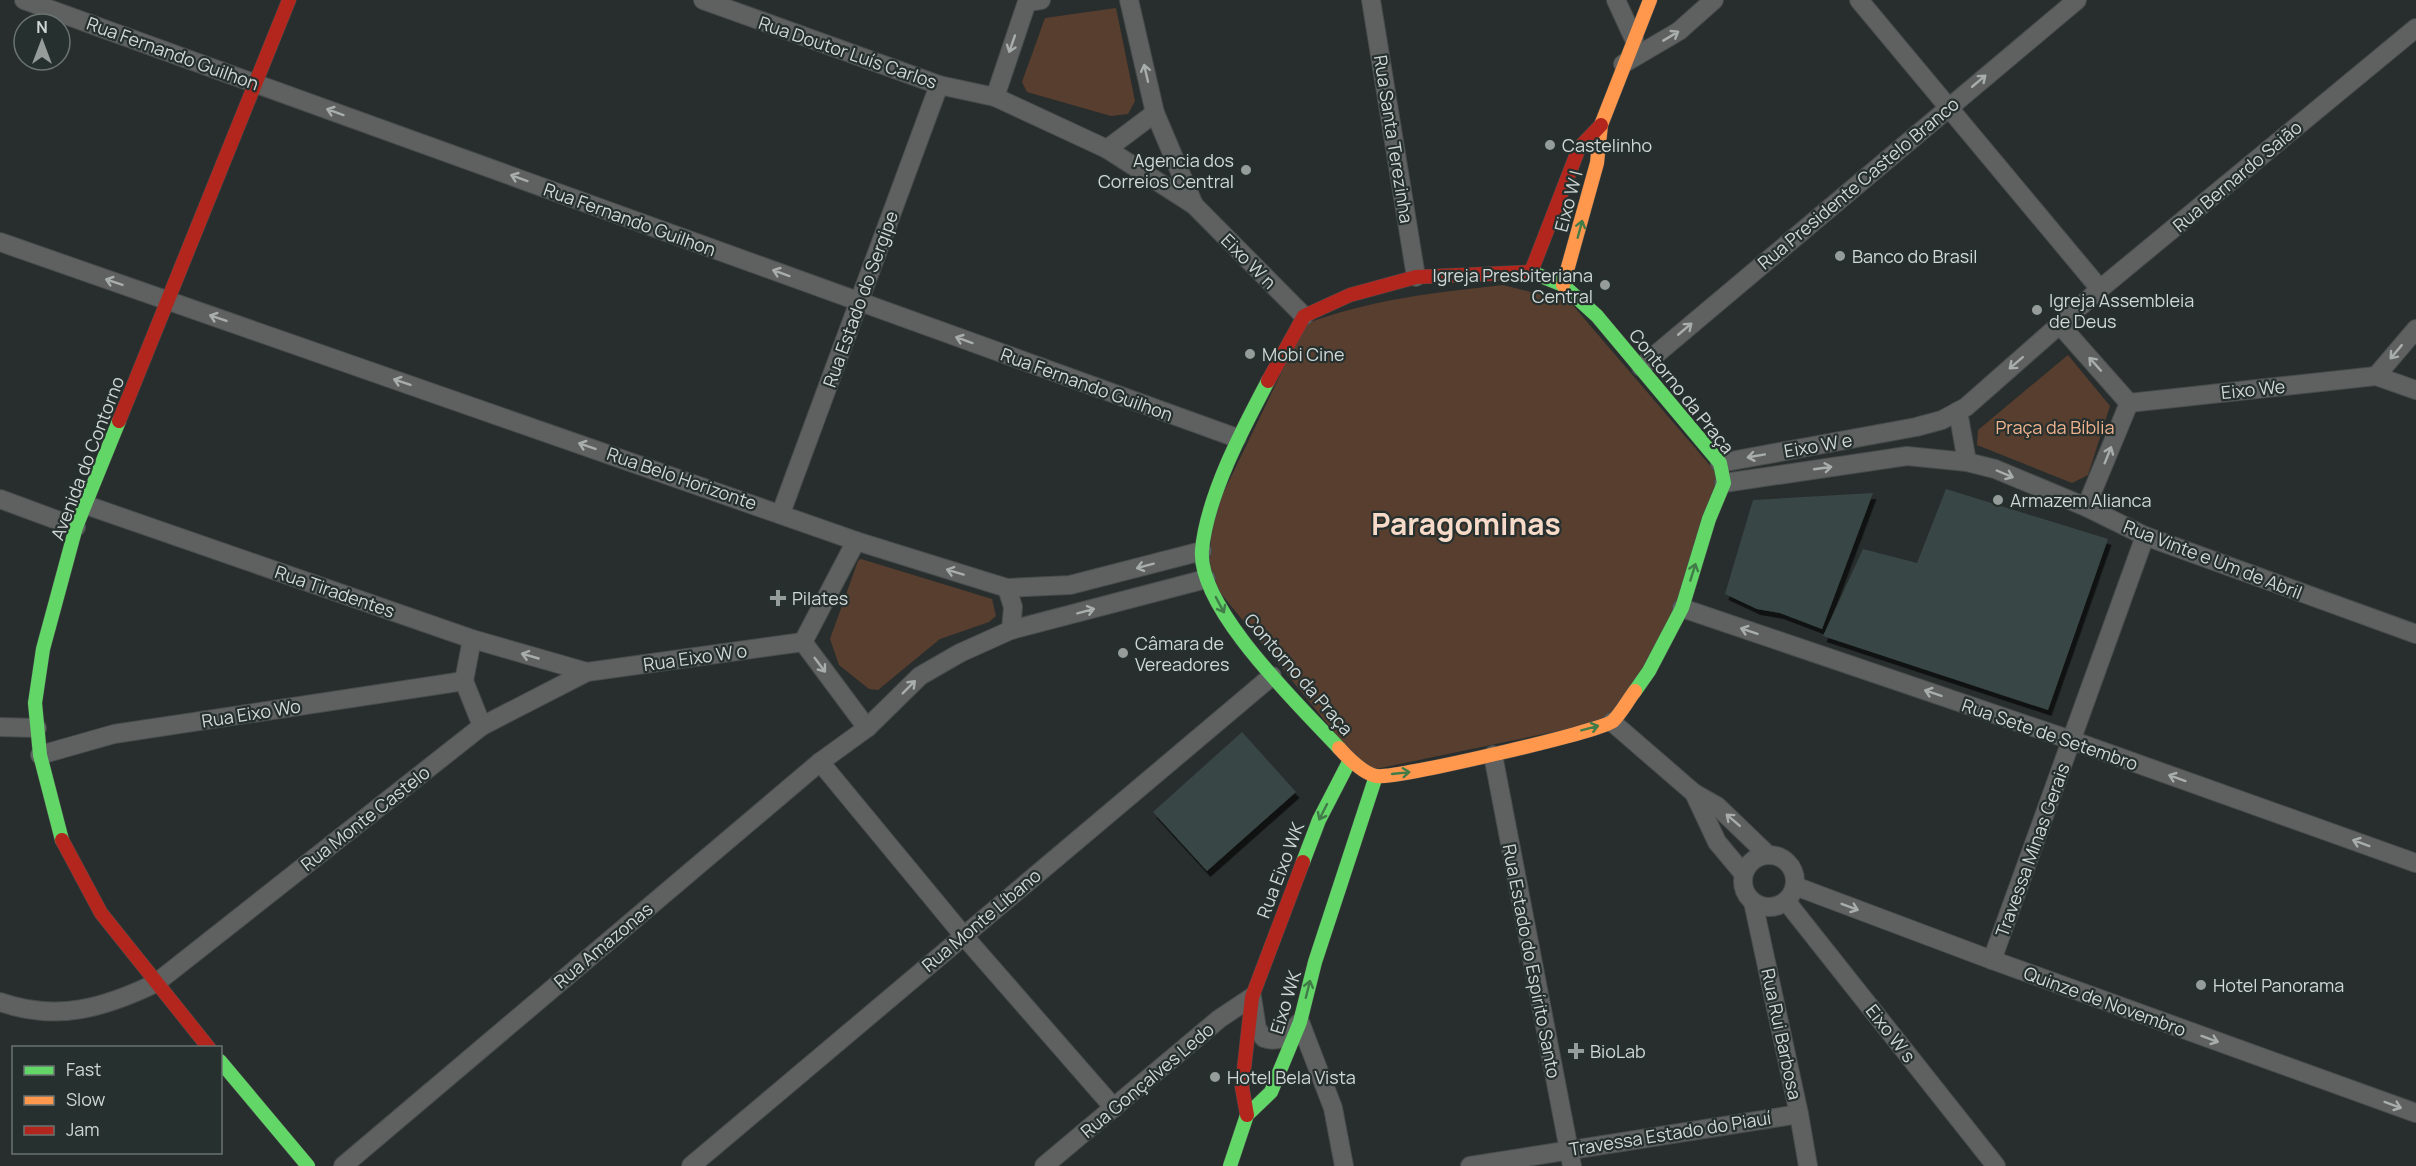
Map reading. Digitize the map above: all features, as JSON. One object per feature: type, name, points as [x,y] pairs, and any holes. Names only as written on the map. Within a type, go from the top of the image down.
[{"type":"street","name":"Rua Fernando Guilhon","points":[[24,0],[1237,438]]},
{"type":"street","name":"Avenida do Contorno","points":[[208,1046],[101,913],[63,843],[40,755],[35,703],[43,649],[76,527],[289,0]]},
{"type":"street","name":"Rua Doutor Luís Carlos","points":[[702,0],[939,85],[995,97],[1107,149],[1194,205]]},
{"type":"street","points":[[1129,0],[1155,113],[1194,205]]},
{"type":"street","name":"Rua Santa Terezinha","points":[[1371,0],[1416,277]]},
{"type":"street","points":[[1617,0],[1634,39]]},
{"type":"street","name":"Eixo W l","points":[[1563,285],[1597,163],[1601,125],[1650,0]]},
{"type":"street","points":[[1623,64],[1679,31],[1714,0]]},
{"type":"street","points":[[1859,0],[2100,289]]},
{"type":"street","name":"Rua Presidente Castelo Branco","points":[[1641,367],[2077,0]]},
{"type":"street","points":[[995,97],[1031,1]]},
{"type":"street","name":"Rua Bernardo Saião","points":[[1958,411],[2100,289],[2416,28]]},
{"type":"street","name":"Rua Estado do Sergipe","points":[[781,513],[939,85]]},
{"type":"street","points":[[1107,149],[1155,113]]},
{"type":"street","name":"Eixo W l","points":[[1531,272],[1579,148],[1601,125]]},
{"type":"street","name":"Eixo W n","points":[[1194,205],[1304,316]]},
{"type":"street","name":"Rua Belo Horizonte","points":[[0,242],[856,541],[1007,588],[1070,585],[1202,551]]},
{"type":"street","name":"Contorno da Praça","points":[[1376,776],[1350,760],[1272,676],[1228,620],[1206,579],[1202,551],[1210,514],[1237,438],[1304,316],[1350,295],[1416,277],[1531,272],[1563,285],[1597,316],[1720,463],[1724,483],[1709,519],[1682,608],[1649,671],[1612,722]]},
{"type":"street","points":[[2060,325],[2129,403],[2086,507]]},
{"type":"street","points":[[2416,329],[2376,376],[2416,390]]},
{"type":"street","name":"Eixo We","points":[[2129,403],[2376,376]]},
{"type":"street","points":[[1958,411],[1967,462]]},
{"type":"street","name":"Eixo W e","points":[[1720,463],[1916,427],[1942,420],[1958,411]]},
{"type":"street","name":"Eixo W e","points":[[1724,483],[1907,456]]},
{"type":"street","name":"Rua Vinte e Um de Abril","points":[[1907,456],[1967,462],[1995,469],[2086,507],[2145,536],[2416,634]]},
{"type":"street","points":[[0,499],[76,527]]},
{"type":"street","name":"Rua Tiradentes","points":[[86,505],[472,639],[586,672]]},
{"type":"street","name":"Travessa Minas Gerais","points":[[1992,960],[2145,536]]},
{"type":"street","points":[[856,541],[803,642],[867,728]]},
{"type":"street","name":"Rua Amazonas","points":[[343,1166],[820,762],[867,728],[920,676],[960,652],[1011,630],[1206,579]]},
{"type":"street","points":[[1007,588],[1013,607],[1011,630]]},
{"type":"street","name":"Rua Sete de Setembro","points":[[1682,608],[2071,740],[2416,863]]},
{"type":"street","points":[[472,639],[464,681],[482,726]]},
{"type":"street","name":"Rua Eixo W o","points":[[586,672],[803,642]]},
{"type":"street","name":"Rua Monte Castelo","points":[[0,1002],[54,1011],[85,1011],[118,1001],[156,984],[482,726],[586,672]]},
{"type":"street","name":"Rua Monte Líbano","points":[[691,1166],[963,934],[1272,676]]},
{"type":"street","name":"Rua Eixo Wo","points":[[40,755],[114,734],[464,681]]},
{"type":"street","points":[[1376,776],[1407,773],[1493,755],[1612,722]]},
{"type":"street","name":"Eixo W s","points":[[1612,722],[1694,793],[1717,807],[1767,854],[1783,858],[1793,870],[1790,893],[1996,1166]]},
{"type":"street","points":[[0,727],[37,728]]},
{"type":"street","name":"Rua Estado do Espírito Santo","points":[[1493,755],[1570,1157]]},
{"type":"street","name":"Rua Eixo WK","points":[[1252,997],[1319,820],[1350,760]]},
{"type":"street","points":[[820,762],[963,934],[1114,1108]]},
{"type":"street","name":"Eixo WK","points":[[1247,1115],[1271,1092],[1300,1022],[1315,962],[1376,776]]},
{"type":"street","name":"Eixo W s","points":[[1694,793],[1717,842],[1743,873],[1744,889],[1753,902]]},
{"type":"street","points":[[1743,873],[1752,860],[1767,854]]},
{"type":"street","points":[[1753,902],[1764,906],[1776,906],[1790,893]]},
{"type":"street","name":"Quinze de Novembro","points":[[1790,893],[1992,960],[2416,1113]]},
{"type":"street","name":"Rua Rui Barbosa","points":[[1753,902],[1808,1166]]},
{"type":"street","points":[[1252,997],[1257,1029],[1264,1038],[1273,1041],[1285,1037],[1300,1022],[1333,1108],[1344,1166]]},
{"type":"street","name":"Eixo WK","points":[[1247,1115],[1242,1088],[1252,997]]},
{"type":"street","name":"Rua Gonçalves Ledo","points":[[1044,1166],[1219,1019],[1252,997]]},
{"type":"street","points":[[222,1063],[308,1166]]},
{"type":"street","name":"Travessa Estado do Piauí","points":[[1470,1166],[1570,1157],[1799,1114]]},
{"type":"street","points":[[1230,1166],[1247,1115]]},
{"type":"green space","points":[[1116,8],[1135,101],[1128,114],[1111,116],[1027,92],[1022,82],[1045,18]]},
{"type":"green space","points":[[1503,285],[1570,302],[1720,477],[1680,607],[1611,720],[1366,771],[1209,579],[1212,516],[1305,324],[1330,315],[1379,303],[1427,294]]},
{"type":"green space","name":"Praça da Bíblia","points":[[2068,355],[2110,406],[2088,475],[2072,483],[1977,445],[1978,430]]},
{"type":"green space","points":[[861,559],[992,599],[996,616],[989,622],[940,639],[878,690],[869,689],[839,665],[830,639],[858,561]]},
{"type":"building","points":[[1946,489],[2108,539],[2048,710],[1823,636],[1863,549],[1917,563]]},
{"type":"building","points":[[1873,493],[1822,629],[1780,613],[1757,609],[1725,594],[1753,500]]},
{"type":"building","points":[[1242,732],[1296,792],[1207,871],[1153,812]]},
{"type":"traffic: fast","points":[[1531,272],[1563,285],[1597,316],[1720,463],[1724,483],[1709,519],[1682,608],[1649,671],[1635,691]]},
{"type":"traffic: fast","points":[[1268,381],[1218,485],[1205,529],[1202,550],[1205,573],[1216,600],[1254,655],[1339,748]]},
{"type":"traffic: fast","points":[[62,840],[40,755],[35,703],[43,649],[76,527],[119,421]]},
{"type":"traffic: fast","points":[[1303,862],[1319,820],[1350,760]]},
{"type":"traffic: fast","points":[[1230,1166],[1247,1115],[1271,1092],[1300,1022],[1315,962],[1376,776]]},
{"type":"traffic: fast","points":[[222,1063],[308,1166]]},
{"type":"traffic: slow","points":[[1563,285],[1597,163],[1601,125],[1650,0]]},
{"type":"traffic: slow","points":[[1339,748],[1361,768],[1376,776],[1455,763],[1537,744],[1613,721],[1635,691]]},
{"type":"traffic: jam","points":[[119,421],[289,0]]},
{"type":"traffic: jam","points":[[1531,272],[1579,148],[1601,125]]},
{"type":"traffic: jam","points":[[1268,381],[1304,316],[1350,295],[1416,277],[1531,272]]},
{"type":"traffic: jam","points":[[62,840],[101,913],[207,1046]]},
{"type":"traffic: jam","points":[[1247,1115],[1242,1087],[1252,997],[1303,862]]},
{"type":"place","name":"Castelinho","points":[[1550,145]]},
{"type":"place","name":"Agencia dos Correios Central","points":[[1246,170]]},
{"type":"place","name":"Banco do Brasil","points":[[1840,256]]},
{"type":"place","name":"Igreja Presbiteriana Central","points":[[1605,285]]},
{"type":"place","name":"Igreja Assembleia de Deus","points":[[2037,310]]},
{"type":"place","name":"Mobi Cine","points":[[1250,354]]},
{"type":"place","name":"Armazem Alianca","points":[[1998,500]]},
{"type":"place","name":"Pilates","points":[[778,598]]},
{"type":"place","name":"Câmara de Vereadores","points":[[1123,653]]},
{"type":"place","name":"Hotel Panorama","points":[[2201,985]]},
{"type":"place","name":"BioLab","points":[[1576,1051]]},
{"type":"place","name":"Hotel Bela Vista","points":[[1215,1077]]},
{"type":"district","name":"Paragominas","points":[[1466,523]]}]
